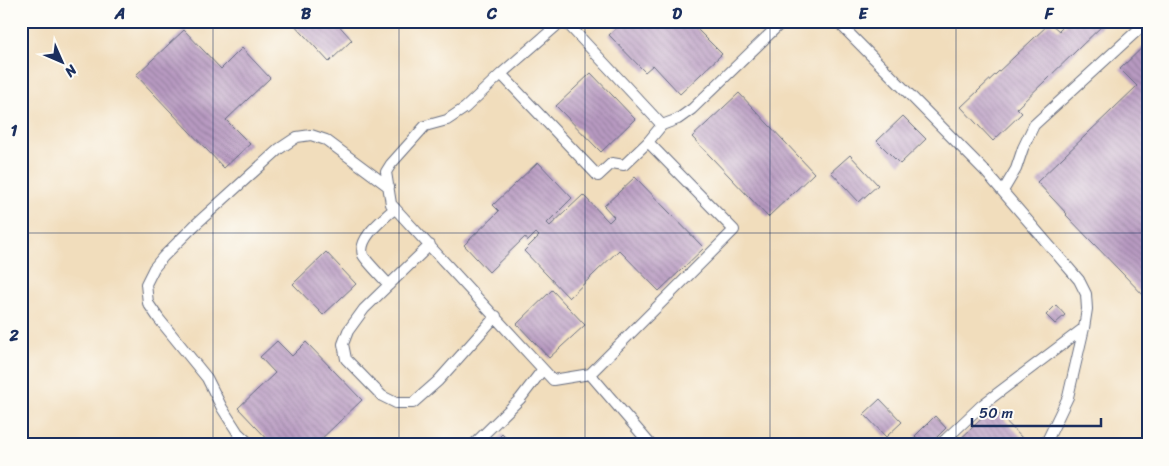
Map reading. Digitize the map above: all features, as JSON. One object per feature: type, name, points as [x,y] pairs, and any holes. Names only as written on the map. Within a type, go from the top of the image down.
[{"type":"lane","points":[[648,142],[734,230],[590,374],[553,380],[391,204],[386,172],[425,126],[447,120],[465,108],[501,74],[563,21],[662,125]]},
{"type":"lane","points":[[501,74],[598,176],[612,164],[624,165],[648,142],[662,125],[678,120],[692,109],[783,21]]},
{"type":"lane","points":[[836,21],[985,170],[1079,280],[1086,294],[1087,309],[1084,328],[1068,397],[1044,445]]},
{"type":"lane","points":[[1003,191],[1016,169],[1034,125],[1128,38],[1139,29],[1148,26]]},
{"type":"lane","points":[[251,445],[238,433],[222,408],[207,378],[148,303],[146,284],[154,268],[195,225],[280,149],[297,137],[311,135],[326,140],[389,187]]},
{"type":"lane","points":[[389,285],[363,255],[363,244],[371,231],[395,208]]},
{"type":"lane","points":[[430,245],[364,309],[348,331],[343,344],[346,360],[382,396],[396,403],[413,403],[438,381],[496,316]]},
{"type":"lane","points":[[939,445],[982,405],[1084,328]]},
{"type":"lane","points":[[472,445],[520,399],[543,369]]},
{"type":"lane","points":[[590,374],[651,445]]},
{"type":"building","points":[[291,21],[335,21],[352,40],[329,62]]},
{"type":"building","points":[[624,21],[699,21],[694,26],[722,54],[680,94],[653,65],[645,72],[609,35]]},
{"type":"building","points":[[1069,21],[1107,21],[1017,108],[1022,113],[993,141],[961,107],[1050,23],[1059,31]]},
{"type":"building","points":[[184,30],[221,69],[242,48],[270,78],[226,120],[250,144],[224,168],[136,75]]},
{"type":"building","points":[[1148,42],[1148,300],[1037,182],[1137,86],[1120,69]]},
{"type":"building","points":[[591,73],[635,119],[601,152],[556,106]]},
{"type":"building","points":[[739,93],[814,173],[768,217],[692,137]]},
{"type":"building","points":[[903,116],[926,139],[900,164],[877,141]]},
{"type":"building","points":[[850,155],[878,185],[859,202],[831,172]]},
{"type":"building","points":[[538,162],[572,198],[547,223],[550,226],[583,195],[609,222],[614,217],[604,206],[635,177],[704,248],[659,291],[619,250],[569,298],[524,251],[539,236],[536,233],[528,241],[525,237],[489,272],[464,245],[499,211],[493,205]]},
{"type":"building","points":[[326,252],[356,284],[323,315],[293,284]]},
{"type":"building","points":[[552,290],[585,325],[549,358],[517,324]]},
{"type":"building","points":[[1056,305],[1065,315],[1055,324],[1046,315]]},
{"type":"building","points":[[277,341],[292,356],[306,342],[362,400],[315,445],[273,445],[238,408],[275,373],[260,357]]},
{"type":"building","points":[[880,399],[902,422],[886,437],[864,414]]},
{"type":"building","points":[[993,408],[1029,445],[954,445]]},
{"type":"building","points":[[935,416],[946,428],[929,445],[924,445],[915,436]]},
{"type":"building","points":[[502,434],[512,445],[491,445]]}]
